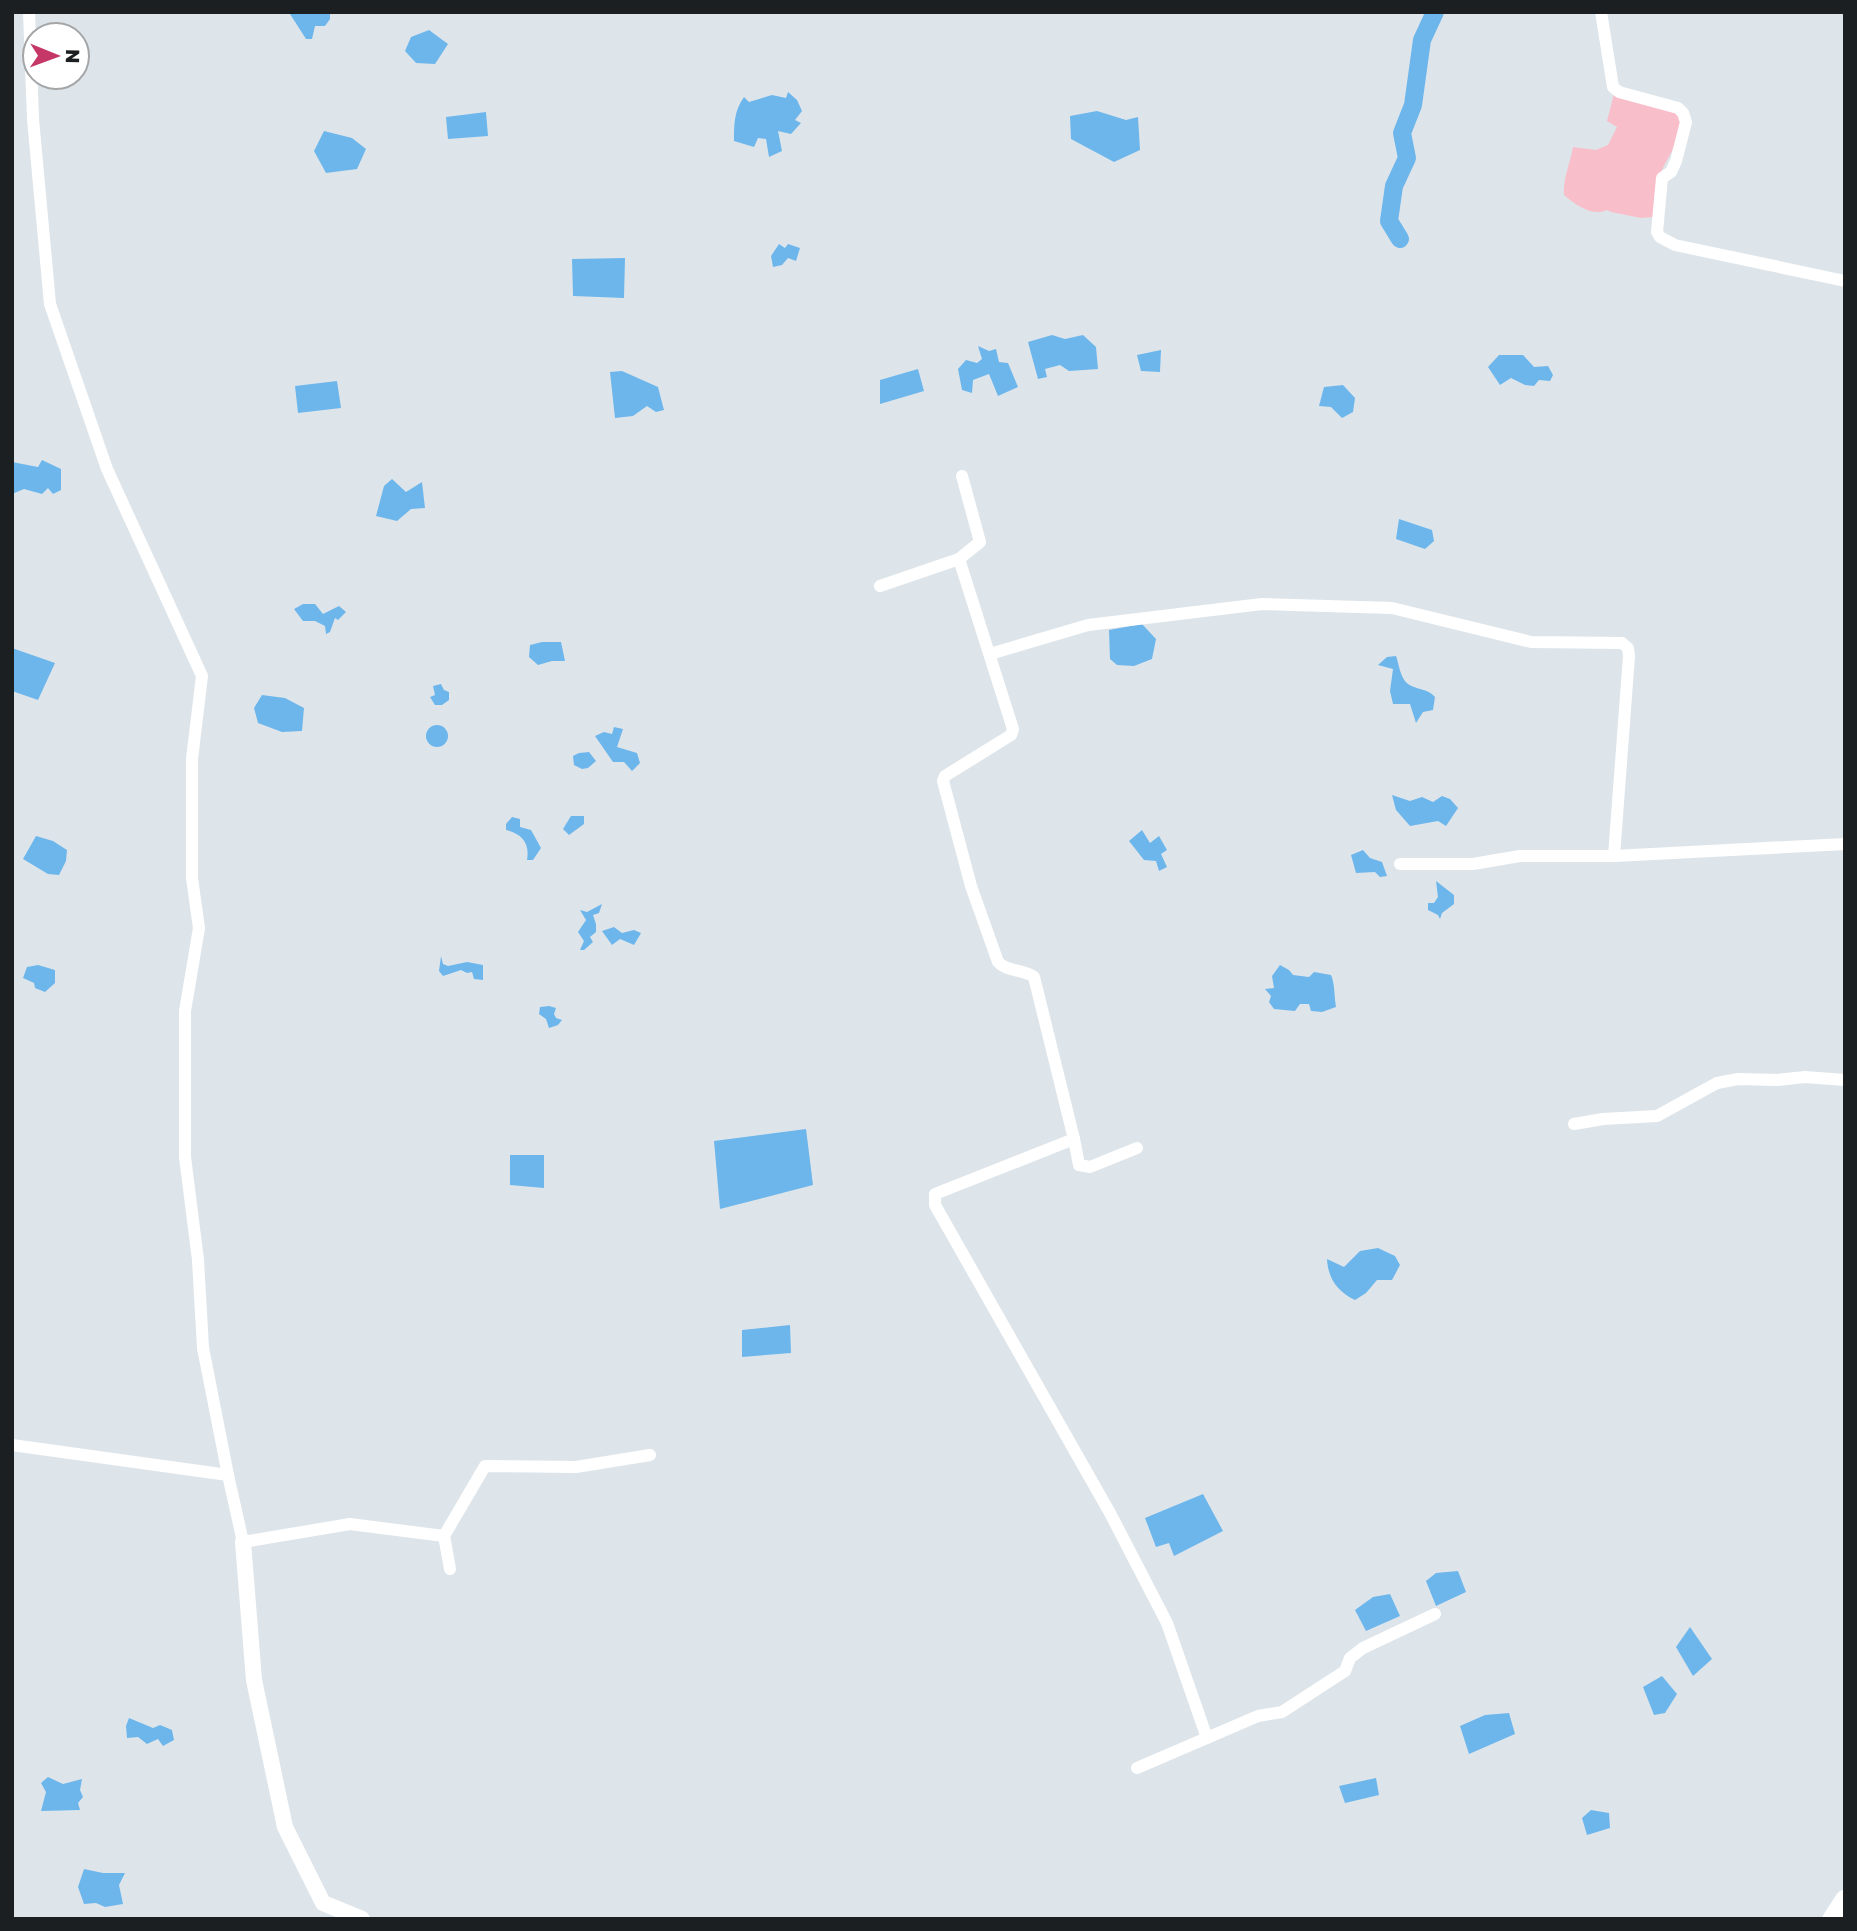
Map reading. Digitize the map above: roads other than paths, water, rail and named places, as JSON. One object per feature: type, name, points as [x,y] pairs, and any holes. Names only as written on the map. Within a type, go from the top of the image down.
[{"type":"highway","points":[[1832,1919],[1845,1899]]},
{"type":"main road","points":[[243,1542],[254,1680],[285,1827],[323,1903],[362,1919]]},
{"type":"street","points":[[29,12],[33,119],[50,304],[107,469],[202,676],[192,759],[192,878],[199,928],[185,1011],[185,1157],[198,1260],[203,1348],[243,1542],[351,1524],[444,1536]]},
{"type":"street","points":[[1601,12],[1613,87],[1619,92],[1678,108],[1684,113],[1686,122],[1676,161],[1671,172],[1662,178],[1657,232],[1660,237],[1675,245],[1845,281]]},
{"type":"street","points":[[880,586],[959,559],[981,540],[962,476]]},
{"type":"street","points":[[959,559],[1012,723],[1011,735],[945,776],[943,781],[971,886],[998,962],[1004,968],[1034,977],[1079,1165],[1090,1167],[1137,1148]]},
{"type":"street","points":[[990,654],[1088,625],[1262,604],[1392,608],[1531,642],[1622,643],[1628,648],[1629,656],[1615,856]]},
{"type":"street","points":[[1401,864],[1474,864],[1520,856],[1615,856],[1845,844]]},
{"type":"street","points":[[1574,1124],[1603,1119],[1657,1116],[1717,1083],[1738,1079],[1777,1080],[1805,1077],[1845,1080]]},
{"type":"street","points":[[1074,1139],[935,1194],[935,1205],[1110,1513],[1167,1623],[1207,1738]]},
{"type":"street","points":[[12,1445],[228,1475]]},
{"type":"street","points":[[450,1569],[444,1536],[485,1466],[576,1467],[650,1455]]},
{"type":"street","points":[[1137,1768],[1258,1716],[1282,1712],[1345,1671],[1350,1658],[1363,1648],[1435,1614]]},
{"type":"water","points":[[284,12],[330,12],[330,19],[325,26],[315,26],[312,39],[306,39],[290,14]]},
{"type":"water","points":[[429,30],[448,44],[435,64],[416,63],[405,51],[411,37]]},
{"type":"water","points":[[788,92],[797,100],[802,111],[795,120],[801,123],[791,134],[778,131],[782,151],[769,157],[766,139],[758,138],[754,147],[734,141],[736,113],[744,97],[749,102],[772,95],[786,98]]},
{"type":"water","points":[[1097,111],[1126,120],[1138,117],[1140,150],[1114,162],[1071,139],[1070,116]]},
{"type":"water","points":[[486,112],[488,136],[448,139],[446,117]]},
{"type":"water","points":[[324,131],[352,138],[366,149],[357,169],[326,173],[314,151]]},
{"type":"water","points":[[779,244],[785,248],[788,244],[800,248],[796,261],[788,258],[782,265],[773,267],[771,256]]},
{"type":"water","points":[[625,258],[624,298],[573,296],[572,259]]},
{"type":"water","points":[[1052,335],[1065,339],[1083,335],[1096,347],[1098,369],[1069,371],[1060,365],[1045,369],[1047,377],[1038,379],[1028,342]]},
{"type":"water","points":[[978,346],[989,351],[996,349],[999,362],[1008,363],[1018,387],[998,396],[989,374],[973,380],[972,393],[962,390],[958,369],[966,360],[977,363],[982,359]]},
{"type":"water","points":[[1161,350],[1160,372],[1141,371],[1137,355]]},
{"type":"water","points":[[1499,355],[1523,355],[1534,367],[1548,366],[1553,375],[1550,381],[1539,380],[1534,386],[1511,378],[1500,385],[1488,367]]},
{"type":"water","points":[[918,369],[924,391],[880,404],[880,380]]},
{"type":"water","points":[[622,371],[658,387],[664,410],[656,412],[647,406],[633,416],[615,418],[610,372]]},
{"type":"water","points":[[337,381],[341,408],[298,413],[295,386]]},
{"type":"water","points":[[1343,385],[1355,398],[1353,412],[1342,418],[1331,407],[1319,406],[1324,387]]},
{"type":"water","points":[[42,460],[61,469],[61,490],[53,494],[48,488],[42,494],[24,489],[12,494],[12,462],[38,467]]},
{"type":"water","points":[[392,479],[406,492],[422,482],[425,508],[411,509],[397,521],[376,516],[384,486]]},
{"type":"water","points":[[1399,519],[1432,530],[1434,541],[1425,549],[1396,539]]},
{"type":"water","points":[[303,604],[315,604],[323,614],[339,606],[346,612],[338,620],[335,618],[330,632],[326,634],[325,626],[315,621],[303,621],[294,609]]},
{"type":"water","points":[[1142,624],[1156,639],[1152,659],[1134,666],[1117,665],[1110,659],[1109,630]]},
{"type":"water","points":[[561,642],[565,661],[538,665],[529,657],[530,645]]},
{"type":"water","points":[[12,648],[55,663],[38,700],[12,691]]},
{"type":"water","points":[[1396,656],[1405,681],[1435,697],[1433,710],[1423,712],[1416,723],[1410,704],[1393,704],[1390,691],[1393,669],[1378,665],[1387,657]]},
{"type":"water","points":[[441,684],[444,690],[449,692],[449,700],[442,705],[435,705],[430,697],[435,695],[433,686]]},
{"type":"water","points":[[262,695],[285,698],[304,708],[302,731],[282,732],[258,723],[254,708]]},
{"type":"water","points":[[437,725],[447,732],[448,736],[441,746],[437,747],[427,740],[426,736],[433,726]]},
{"type":"water","points":[[614,727],[623,729],[617,747],[637,753],[640,763],[632,771],[624,762],[613,762],[595,736],[604,732],[612,734]]},
{"type":"water","points":[[589,752],[596,761],[588,768],[582,769],[574,765],[573,756]]},
{"type":"water","points":[[1392,795],[1410,801],[1422,797],[1433,802],[1442,796],[1450,799],[1458,808],[1446,826],[1438,821],[1410,826],[1396,810]]},
{"type":"water","points":[[571,816],[584,816],[584,824],[569,835],[563,829]]},
{"type":"water","points":[[512,817],[520,819],[520,827],[531,830],[541,848],[533,860],[527,860],[524,840],[506,830],[506,824]]},
{"type":"water","points":[[1142,830],[1150,843],[1159,836],[1167,850],[1161,854],[1167,867],[1159,871],[1156,861],[1144,860],[1129,841]]},
{"type":"water","points":[[36,836],[53,841],[67,850],[66,861],[59,875],[48,874],[23,859]]},
{"type":"water","points":[[1363,850],[1370,858],[1382,862],[1387,876],[1380,877],[1375,872],[1356,873],[1351,855]]},
{"type":"water","points":[[1436,881],[1454,895],[1454,904],[1442,913],[1440,919],[1428,910],[1428,903],[1434,903],[1438,897]]},
{"type":"water","points":[[602,904],[599,913],[593,915],[596,932],[590,937],[593,942],[580,950],[584,941],[578,932],[586,920],[580,910],[587,912]]},
{"type":"water","points":[[614,927],[622,933],[634,930],[641,933],[634,945],[620,939],[612,945],[602,931]]},
{"type":"water","points":[[441,956],[443,964],[448,966],[467,962],[483,965],[483,980],[474,979],[472,972],[461,970],[443,976],[439,971]]},
{"type":"water","points":[[38,965],[55,970],[55,983],[45,992],[23,978],[27,967]]},
{"type":"water","points":[[1280,965],[1293,975],[1309,977],[1314,972],[1331,975],[1336,1007],[1322,1012],[1311,1011],[1309,1004],[1300,1004],[1295,1011],[1274,1009],[1269,1002],[1271,996],[1265,989],[1274,988],[1272,976]]},
{"type":"water","points":[[540,1007],[556,1008],[556,1018],[562,1020],[558,1025],[549,1028],[546,1019],[539,1014]]},
{"type":"water","points":[[806,1129],[813,1185],[720,1209],[714,1141]]},
{"type":"water","points":[[510,1155],[544,1155],[544,1188],[510,1185]]},
{"type":"water","points":[[1378,1248],[1395,1256],[1400,1265],[1392,1280],[1377,1280],[1366,1293],[1355,1300],[1335,1284],[1329,1273],[1327,1259],[1344,1267],[1360,1251]]},
{"type":"water","points":[[790,1325],[791,1353],[742,1357],[742,1330]]},
{"type":"water","points":[[1203,1494],[1223,1531],[1174,1556],[1169,1543],[1156,1547],[1145,1518]]},
{"type":"water","points":[[1458,1571],[1466,1592],[1436,1606],[1426,1581],[1436,1573]]},
{"type":"water","points":[[1390,1594],[1400,1616],[1366,1631],[1355,1610],[1373,1597]]},
{"type":"water","points":[[1690,1627],[1712,1659],[1693,1676],[1676,1647]]},
{"type":"water","points":[[1662,1676],[1677,1694],[1665,1713],[1654,1715],[1643,1687]]},
{"type":"water","points":[[1509,1713],[1515,1734],[1469,1754],[1460,1726],[1485,1715]]},
{"type":"water","points":[[129,1718],[153,1728],[160,1725],[172,1730],[174,1740],[163,1746],[158,1739],[147,1744],[138,1737],[127,1738],[126,1726]]},
{"type":"water","points":[[48,1777],[63,1784],[82,1779],[80,1790],[83,1797],[78,1803],[80,1810],[41,1811],[46,1792],[41,1783]]},
{"type":"water","points":[[1376,1778],[1379,1795],[1345,1803],[1339,1786]]},
{"type":"water","points":[[1591,1810],[1609,1813],[1610,1828],[1587,1835],[1582,1818]]},
{"type":"water","points":[[84,1869],[103,1873],[125,1873],[119,1885],[123,1904],[105,1907],[96,1903],[84,1904],[78,1887]]},
{"type":"waterway","points":[[1400,239],[1389,221],[1394,186],[1407,158],[1402,133],[1413,105],[1422,40],[1435,12]]}]
